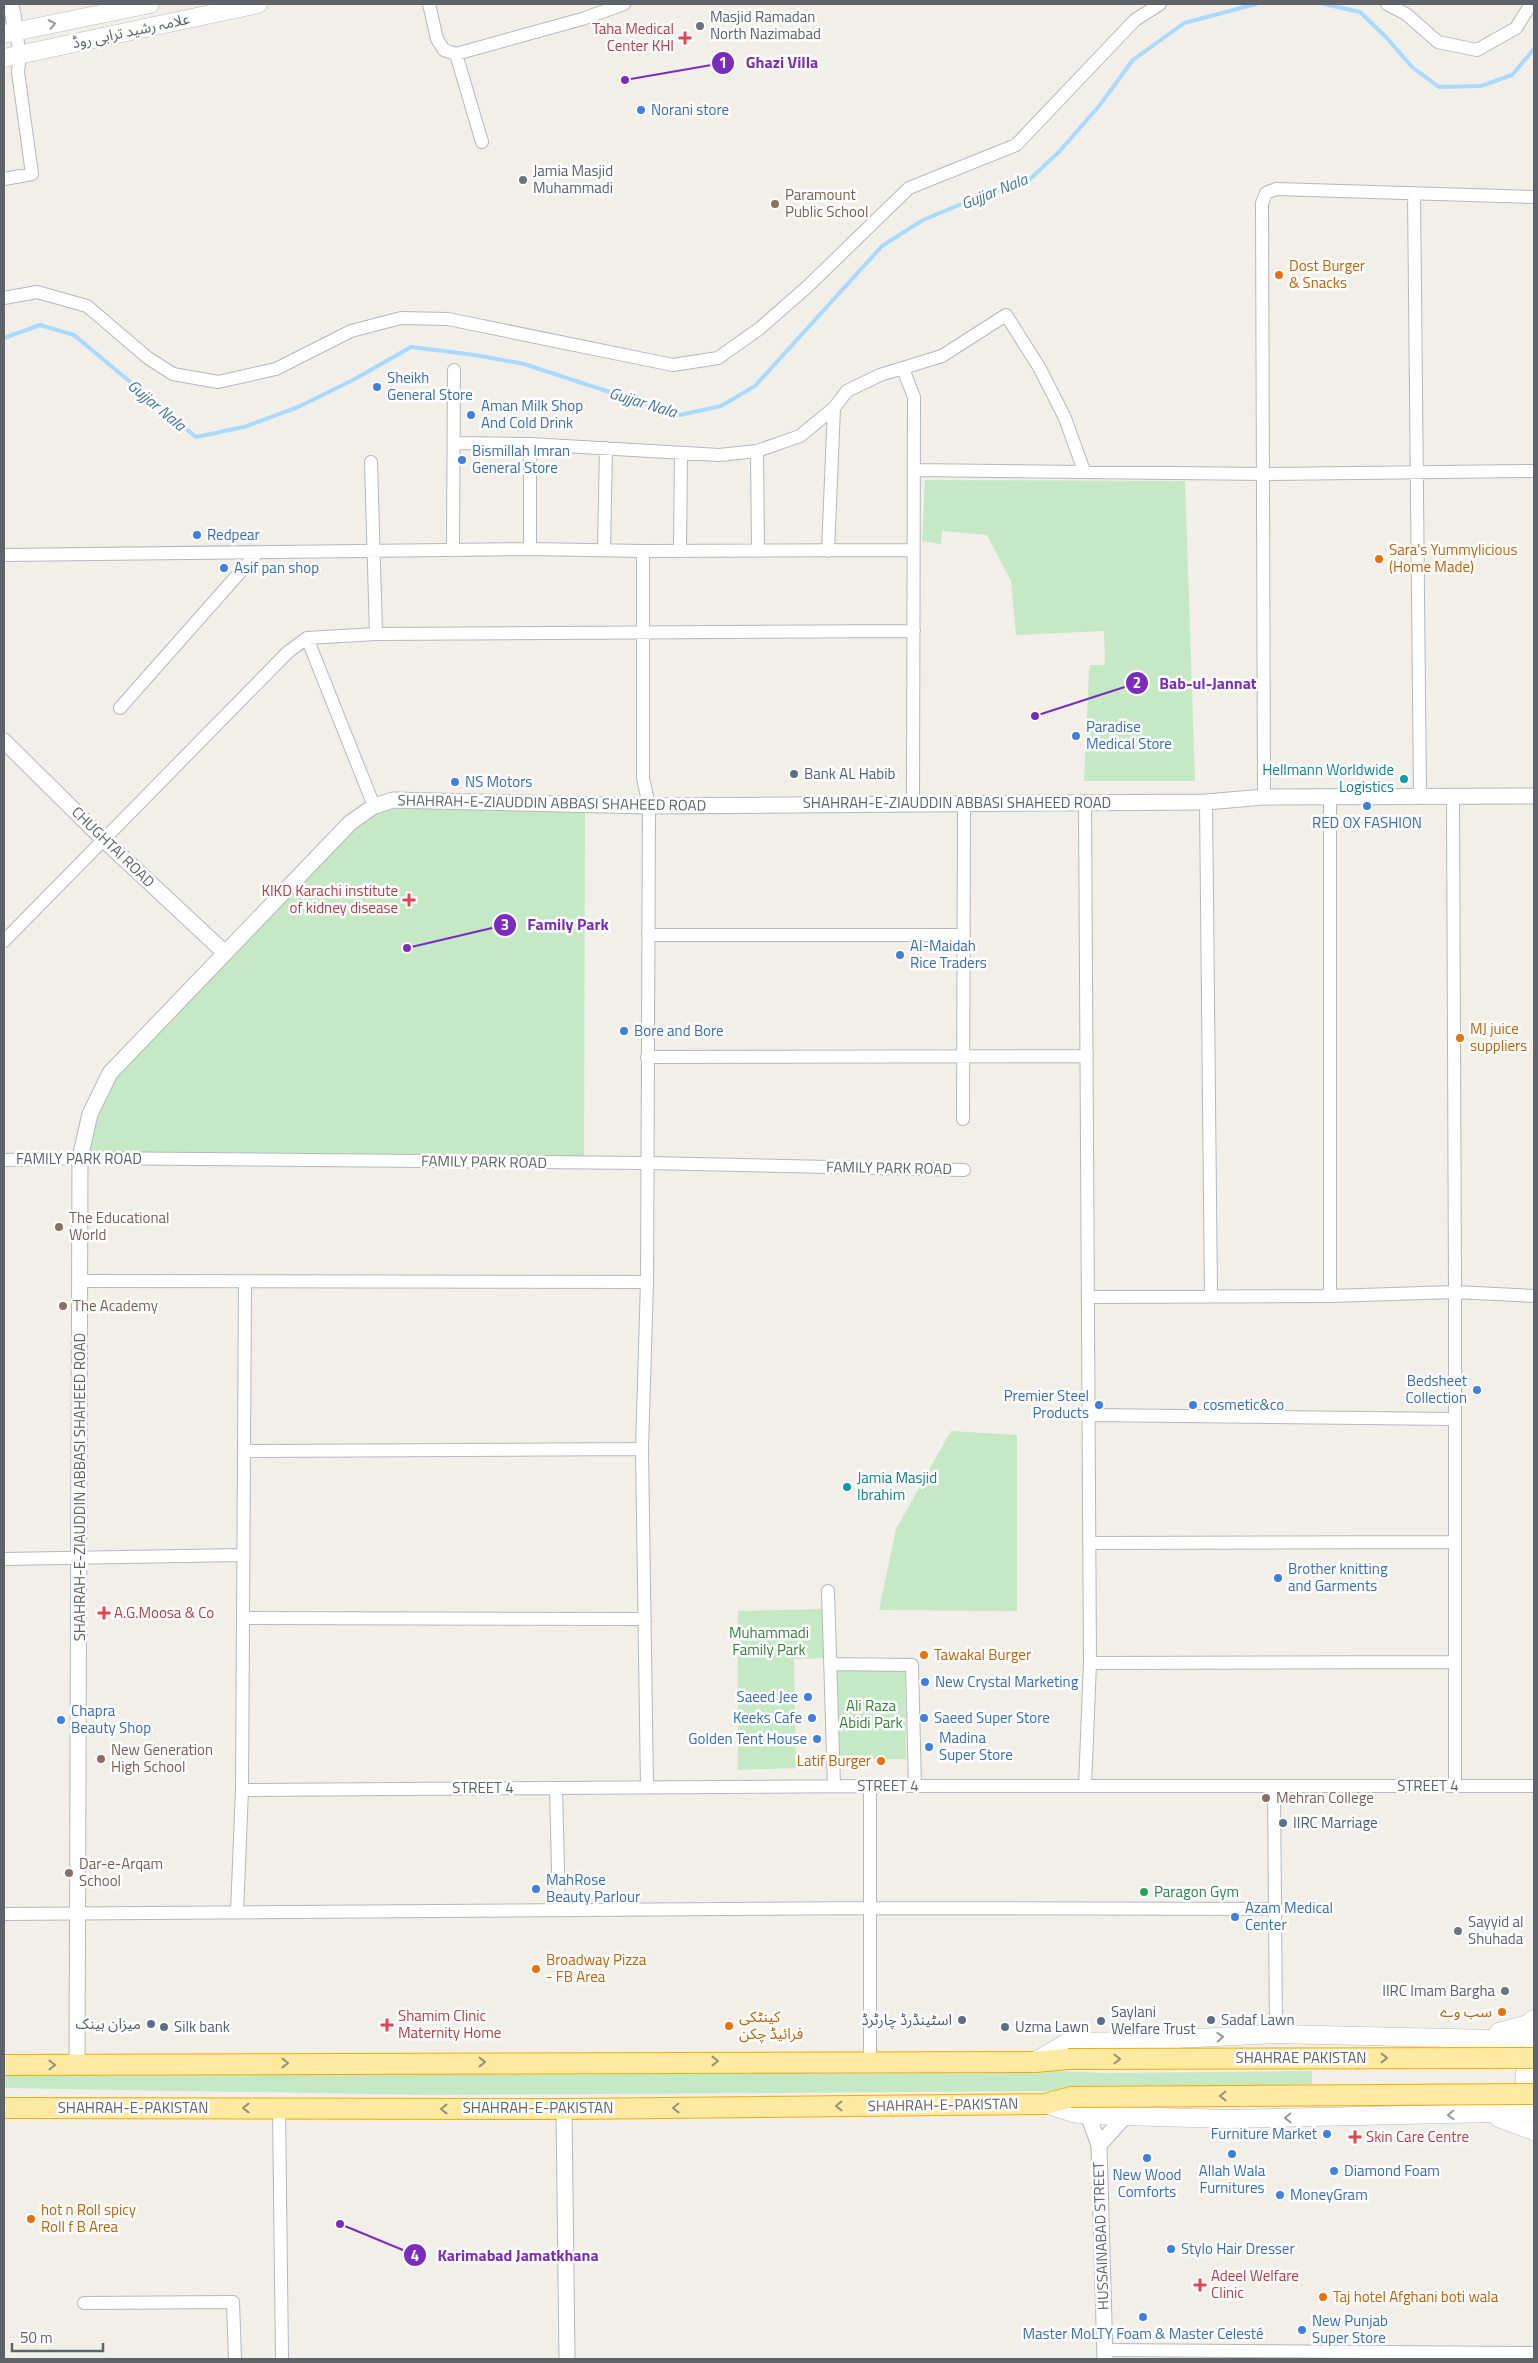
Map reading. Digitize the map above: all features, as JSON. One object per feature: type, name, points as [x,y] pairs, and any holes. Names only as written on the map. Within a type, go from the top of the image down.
[{"type":"highway","name":"SHAHRAE PAKISTAN","points":[[1034,2062],[1068,2059],[1534,2058]]},
{"type":"highway","points":[[4,2065],[1034,2062]]},
{"type":"highway","name":"SHAHRAH-E-PAKISTAN","points":[[4,2108],[564,2109],[1045,2104],[1071,2097],[1534,2094]]},
{"type":"main road","name":"علامہ رشید ترابی روڈ","points":[[10,33],[150,4]]},
{"type":"main road","name":"علامہ رشید ترابی روڈ","points":[[12,56],[258,4]]},
{"type":"main road","points":[[1383,2035],[1495,2032],[1528,2024],[1534,2019]]},
{"type":"main road","points":[[1034,2062],[1068,2042],[1137,2042],[1276,2034],[1492,2039],[1534,2037]]},
{"type":"main road","points":[[1045,2104],[1073,2113],[1088,2115],[1229,2119],[1484,2114],[1534,2111],[1525,2087],[1525,2073],[1527,2060],[1534,2046]]},
{"type":"main road","points":[[1484,2114],[1534,2130]]},
{"type":"street","points":[[4,179],[32,174],[18,72],[12,56],[10,33],[11,4]]},
{"type":"street","points":[[429,4],[437,39],[444,50],[456,54],[582,19],[624,4]]},
{"type":"street","points":[[4,298],[37,292],[87,306],[148,358],[173,374],[218,382],[276,369],[351,331],[401,318],[448,319],[672,365],[718,358],[759,329],[807,287],[909,188],[1016,145],[1135,20],[1160,4]]},
{"type":"street","points":[[1387,4],[1406,14],[1438,42],[1477,50],[1516,28],[1531,4]]},
{"type":"street","points":[[456,54],[482,142]]},
{"type":"street","points":[[1264,797],[1262,203],[1266,193],[1276,188],[1534,197]]},
{"type":"street","points":[[1414,193],[1420,795]]},
{"type":"street","points":[[454,443],[530,444],[719,455],[757,451],[800,436],[834,408],[847,391],[880,375],[942,356],[1006,315],[1039,367],[1065,418],[1084,471]]},
{"type":"street","points":[[903,369],[914,397],[913,804]]},
{"type":"street","points":[[453,549],[454,370]]},
{"type":"street","points":[[828,551],[834,408]]},
{"type":"street","points":[[530,444],[530,549]]},
{"type":"street","points":[[604,550],[606,448]]},
{"type":"street","points":[[757,451],[758,550]]},
{"type":"street","points":[[680,550],[681,453]]},
{"type":"street","points":[[371,462],[376,634]]},
{"type":"street","points":[[914,470],[1264,474],[1534,471]]},
{"type":"street","points":[[4,555],[453,549],[643,551],[913,550]]},
{"type":"street","points":[[643,551],[643,778],[649,806],[647,1282],[642,1449],[647,1787]]},
{"type":"street","points":[[120,708],[257,553]]},
{"type":"street","points":[[4,941],[288,652],[307,638],[376,634],[914,631]]},
{"type":"street","points":[[307,638],[374,806]]},
{"type":"street","name":"CHUGHTAI ROAD","points":[[4,741],[103,839],[224,952]]},
{"type":"street","points":[[1452,796],[1455,1786]]},
{"type":"street","name":"SHAHRAH-E-ZIAUDDIN ABBASI SHAHEED ROAD","points":[[78,2065],[80,1158],[90,1114],[110,1074],[224,952],[350,823],[374,806],[393,800],[649,806],[1206,802],[1264,797],[1534,796]]},
{"type":"street","points":[[1330,797],[1330,1296]]},
{"type":"street","points":[[1085,802],[1090,1663],[1085,1786]]},
{"type":"street","points":[[1206,802],[1211,1296]]},
{"type":"street","points":[[963,1119],[964,803]]},
{"type":"street","points":[[648,935],[964,935]]},
{"type":"street","points":[[647,1057],[1087,1056]]},
{"type":"street","name":"FAMILY PARK ROAD","points":[[4,1160],[80,1158],[647,1163],[964,1170]]},
{"type":"street","points":[[80,1281],[647,1282]]},
{"type":"street","points":[[237,1912],[242,1790],[245,1282]]},
{"type":"street","points":[[1088,1297],[1330,1296],[1455,1292],[1534,1296]]},
{"type":"street","points":[[1089,1415],[1455,1419]]},
{"type":"street","points":[[244,1452],[642,1449]]},
{"type":"street","points":[[1089,1542],[1455,1542]]},
{"type":"street","points":[[4,1559],[243,1555]]},
{"type":"street","points":[[828,1591],[834,1786]]},
{"type":"street","points":[[243,1618],[645,1619]]},
{"type":"street","points":[[1090,1663],[1455,1662]]},
{"type":"street","points":[[830,1664],[912,1665],[915,1786]]},
{"type":"street","name":"STREET 4","points":[[242,1790],[834,1786],[1534,1786]]},
{"type":"street","points":[[870,1786],[868,1908],[870,2061]]},
{"type":"street","points":[[1274,1786],[1276,2034]]},
{"type":"street","points":[[556,1788],[559,1910]]},
{"type":"street","points":[[4,1914],[868,1908],[1274,1908]]},
{"type":"street","points":[[279,2108],[282,2359]]},
{"type":"street","points":[[564,2109],[567,2359]]},
{"type":"street","name":"HUSSAINABAD STREET","points":[[1088,2115],[1099,2145],[1105,2355]]},
{"type":"street","points":[[1099,2145],[1126,2115]]},
{"type":"street","points":[[84,2303],[233,2302],[235,2359]]},
{"type":"street","points":[[1105,2355],[1425,2356],[1534,2353]]},
{"type":"green space","points":[[925,480],[1185,481],[1195,781],[1084,781],[1090,665],[1105,665],[1104,631],[1016,635],[1011,581],[987,535],[942,531],[941,544],[922,541]]},
{"type":"green space","points":[[585,804],[584,1163],[80,1158],[110,1073],[374,806]]},
{"type":"green space","points":[[951,1431],[1017,1435],[1017,1611],[879,1610],[896,1529]]},
{"type":"green space","name":"Muhammadi Family Park","points":[[825,1609],[825,1658],[794,1659],[796,1768],[738,1770],[738,1611]]},
{"type":"green space","name":"Ali Raza Abidi Park","points":[[836,1670],[905,1670],[906,1759],[837,1760]]},
{"type":"green space","points":[[1024,2070],[1106,2073],[1312,2071],[1312,2084],[1076,2091],[429,2095],[4,2088],[4,2073]]},
{"type":"waterway","name":"Gujjar Nala","points":[[4,338],[40,325],[74,335],[196,437],[244,427],[298,407],[353,380],[411,347],[475,355],[524,364],[680,415],[721,406],[755,386],[882,246],[923,220],[988,193],[1030,179],[1059,152],[1099,106],[1133,60],[1184,23],[1256,4]]},
{"type":"waterway","name":"Gujjar Nala","points":[[1324,4],[1360,12],[1386,37],[1412,67],[1439,87],[1481,86],[1512,75],[1534,49]]},
{"type":"place","name":"Masjid Ramadan North Nazimabad","points":[[700,26]]},
{"type":"place","name":"Taha Medical Center KHI","points":[[685,38]]},
{"type":"place","name":"Ghazi Villa","points":[[625,80]]},
{"type":"place","name":"Norani store","points":[[641,110]]},
{"type":"place","name":"Jamia Masjid Muhammadi","points":[[523,180]]},
{"type":"place","name":"Paramount Public School","points":[[775,204]]},
{"type":"place","name":"Dost Burger & Snacks","points":[[1279,275]]},
{"type":"place","name":"Sheikh General Store","points":[[377,387]]},
{"type":"place","name":"Aman Milk Shop And Cold Drink","points":[[471,415]]},
{"type":"place","name":"Bismillah Imran General Store","points":[[462,460]]},
{"type":"place","name":"Redpear","points":[[197,535]]},
{"type":"place","name":"Sara's Yummylicious (Home Made)","points":[[1379,559]]},
{"type":"place","name":"Asif pan shop","points":[[224,568]]},
{"type":"place","name":"Bab-ul-Jannat","points":[[1035,716]]},
{"type":"place","name":"Paradise Medical Store","points":[[1076,736]]},
{"type":"place","name":"Bank AL Habib","points":[[794,774]]},
{"type":"place","name":"Hellmann Worldwide Logistics","points":[[1404,779]]},
{"type":"place","name":"NS Motors","points":[[455,782]]},
{"type":"place","name":"RED OX FASHION","points":[[1367,806]]},
{"type":"place","name":"KIKD Karachi institute of kidney disease","points":[[409,900]]},
{"type":"place","name":"Family Park","points":[[407,948]]},
{"type":"place","name":"Al-Maidah Rice Traders","points":[[900,955]]},
{"type":"place","name":"Bore and Bore","points":[[624,1031]]},
{"type":"place","name":"MJ juice suppliers","points":[[1460,1038]]},
{"type":"place","name":"The Educational World","points":[[59,1227]]},
{"type":"place","name":"The Academy","points":[[63,1306]]},
{"type":"place","name":"Bedsheet Collection","points":[[1477,1390]]},
{"type":"place","name":"Premier Steel Products","points":[[1099,1405]]},
{"type":"place","name":"cosmetic&co","points":[[1193,1405]]},
{"type":"place","name":"Jamia Masjid Ibrahim","points":[[847,1487]]},
{"type":"place","name":"Brother knitting and Garments","points":[[1278,1578]]},
{"type":"place","name":"A.G.Moosa & Co","points":[[104,1613]]},
{"type":"place","name":"Tawakal Burger","points":[[924,1655]]},
{"type":"place","name":"New Crystal Marketing","points":[[925,1682]]},
{"type":"place","name":"Saeed Jee","points":[[808,1697]]},
{"type":"place","name":"Keeks Cafe","points":[[812,1718]]},
{"type":"place","name":"Saeed Super Store","points":[[924,1718]]},
{"type":"place","name":"Chapra Beauty Shop","points":[[61,1720]]},
{"type":"place","name":"Golden Tent House","points":[[817,1739]]},
{"type":"place","name":"Madina Super Store","points":[[929,1747]]},
{"type":"place","name":"New Generation High School","points":[[101,1759]]},
{"type":"place","name":"Latif Burger","points":[[881,1761]]},
{"type":"place","name":"Mehran College","points":[[1266,1798]]},
{"type":"place","name":"IIRC Marriage","points":[[1283,1823]]},
{"type":"place","name":"Dar-e-Arqam School","points":[[69,1873]]},
{"type":"place","name":"MahRose Beauty Parlour","points":[[536,1889]]},
{"type":"place","name":"Paragon Gym","points":[[1144,1892]]},
{"type":"place","name":"Azam Medical Center","points":[[1235,1917]]},
{"type":"place","name":"Sayyid al Shuhada","points":[[1458,1931]]},
{"type":"place","name":"Broadway Pizza - FB Area","points":[[536,1969]]},
{"type":"place","name":"IIRC Imam Bargha","points":[[1505,1991]]},
{"type":"place","name":"سب وے","points":[[1502,2012]]},
{"type":"place","name":"اسٹینڈرڈ چارٹرڈ","points":[[962,2020]]},
{"type":"place","name":"Sadaf Lawn","points":[[1211,2020]]},
{"type":"place","name":"Saylani Welfare Trust","points":[[1101,2021]]},
{"type":"place","name":"میزان بینک","points":[[151,2024]]},
{"type":"place","name":"Shamim Clinic Maternity Home","points":[[387,2025]]},
{"type":"place","name":"کینٹکی فرائیڈ چکن","points":[[729,2026]]},
{"type":"place","name":"Silk bank","points":[[164,2027]]},
{"type":"place","name":"Uzma Lawn","points":[[1005,2027]]},
{"type":"place","name":"Furniture Market","points":[[1327,2134]]},
{"type":"place","name":"Skin Care Centre","points":[[1355,2137]]},
{"type":"place","name":"Allah Wala Furnitures","points":[[1232,2154]]},
{"type":"place","name":"New Wood Comforts","points":[[1147,2158]]},
{"type":"place","name":"Diamond Foam","points":[[1334,2171]]},
{"type":"place","name":"MoneyGram","points":[[1280,2195]]},
{"type":"place","name":"hot n Roll spicy Roll f B Area","points":[[31,2219]]},
{"type":"place","name":"Karimabad Jamatkhana","points":[[340,2224]]},
{"type":"place","name":"Stylo Hair Dresser","points":[[1171,2249]]},
{"type":"place","name":"Adeel Welfare Clinic","points":[[1200,2285]]},
{"type":"place","name":"Taj hotel Afghani boti wala","points":[[1323,2297]]},
{"type":"place","name":"Master MoLTY Foam & Master Celesté","points":[[1143,2317]]},
{"type":"place","name":"New Punjab Super Store","points":[[1302,2330]]}]
